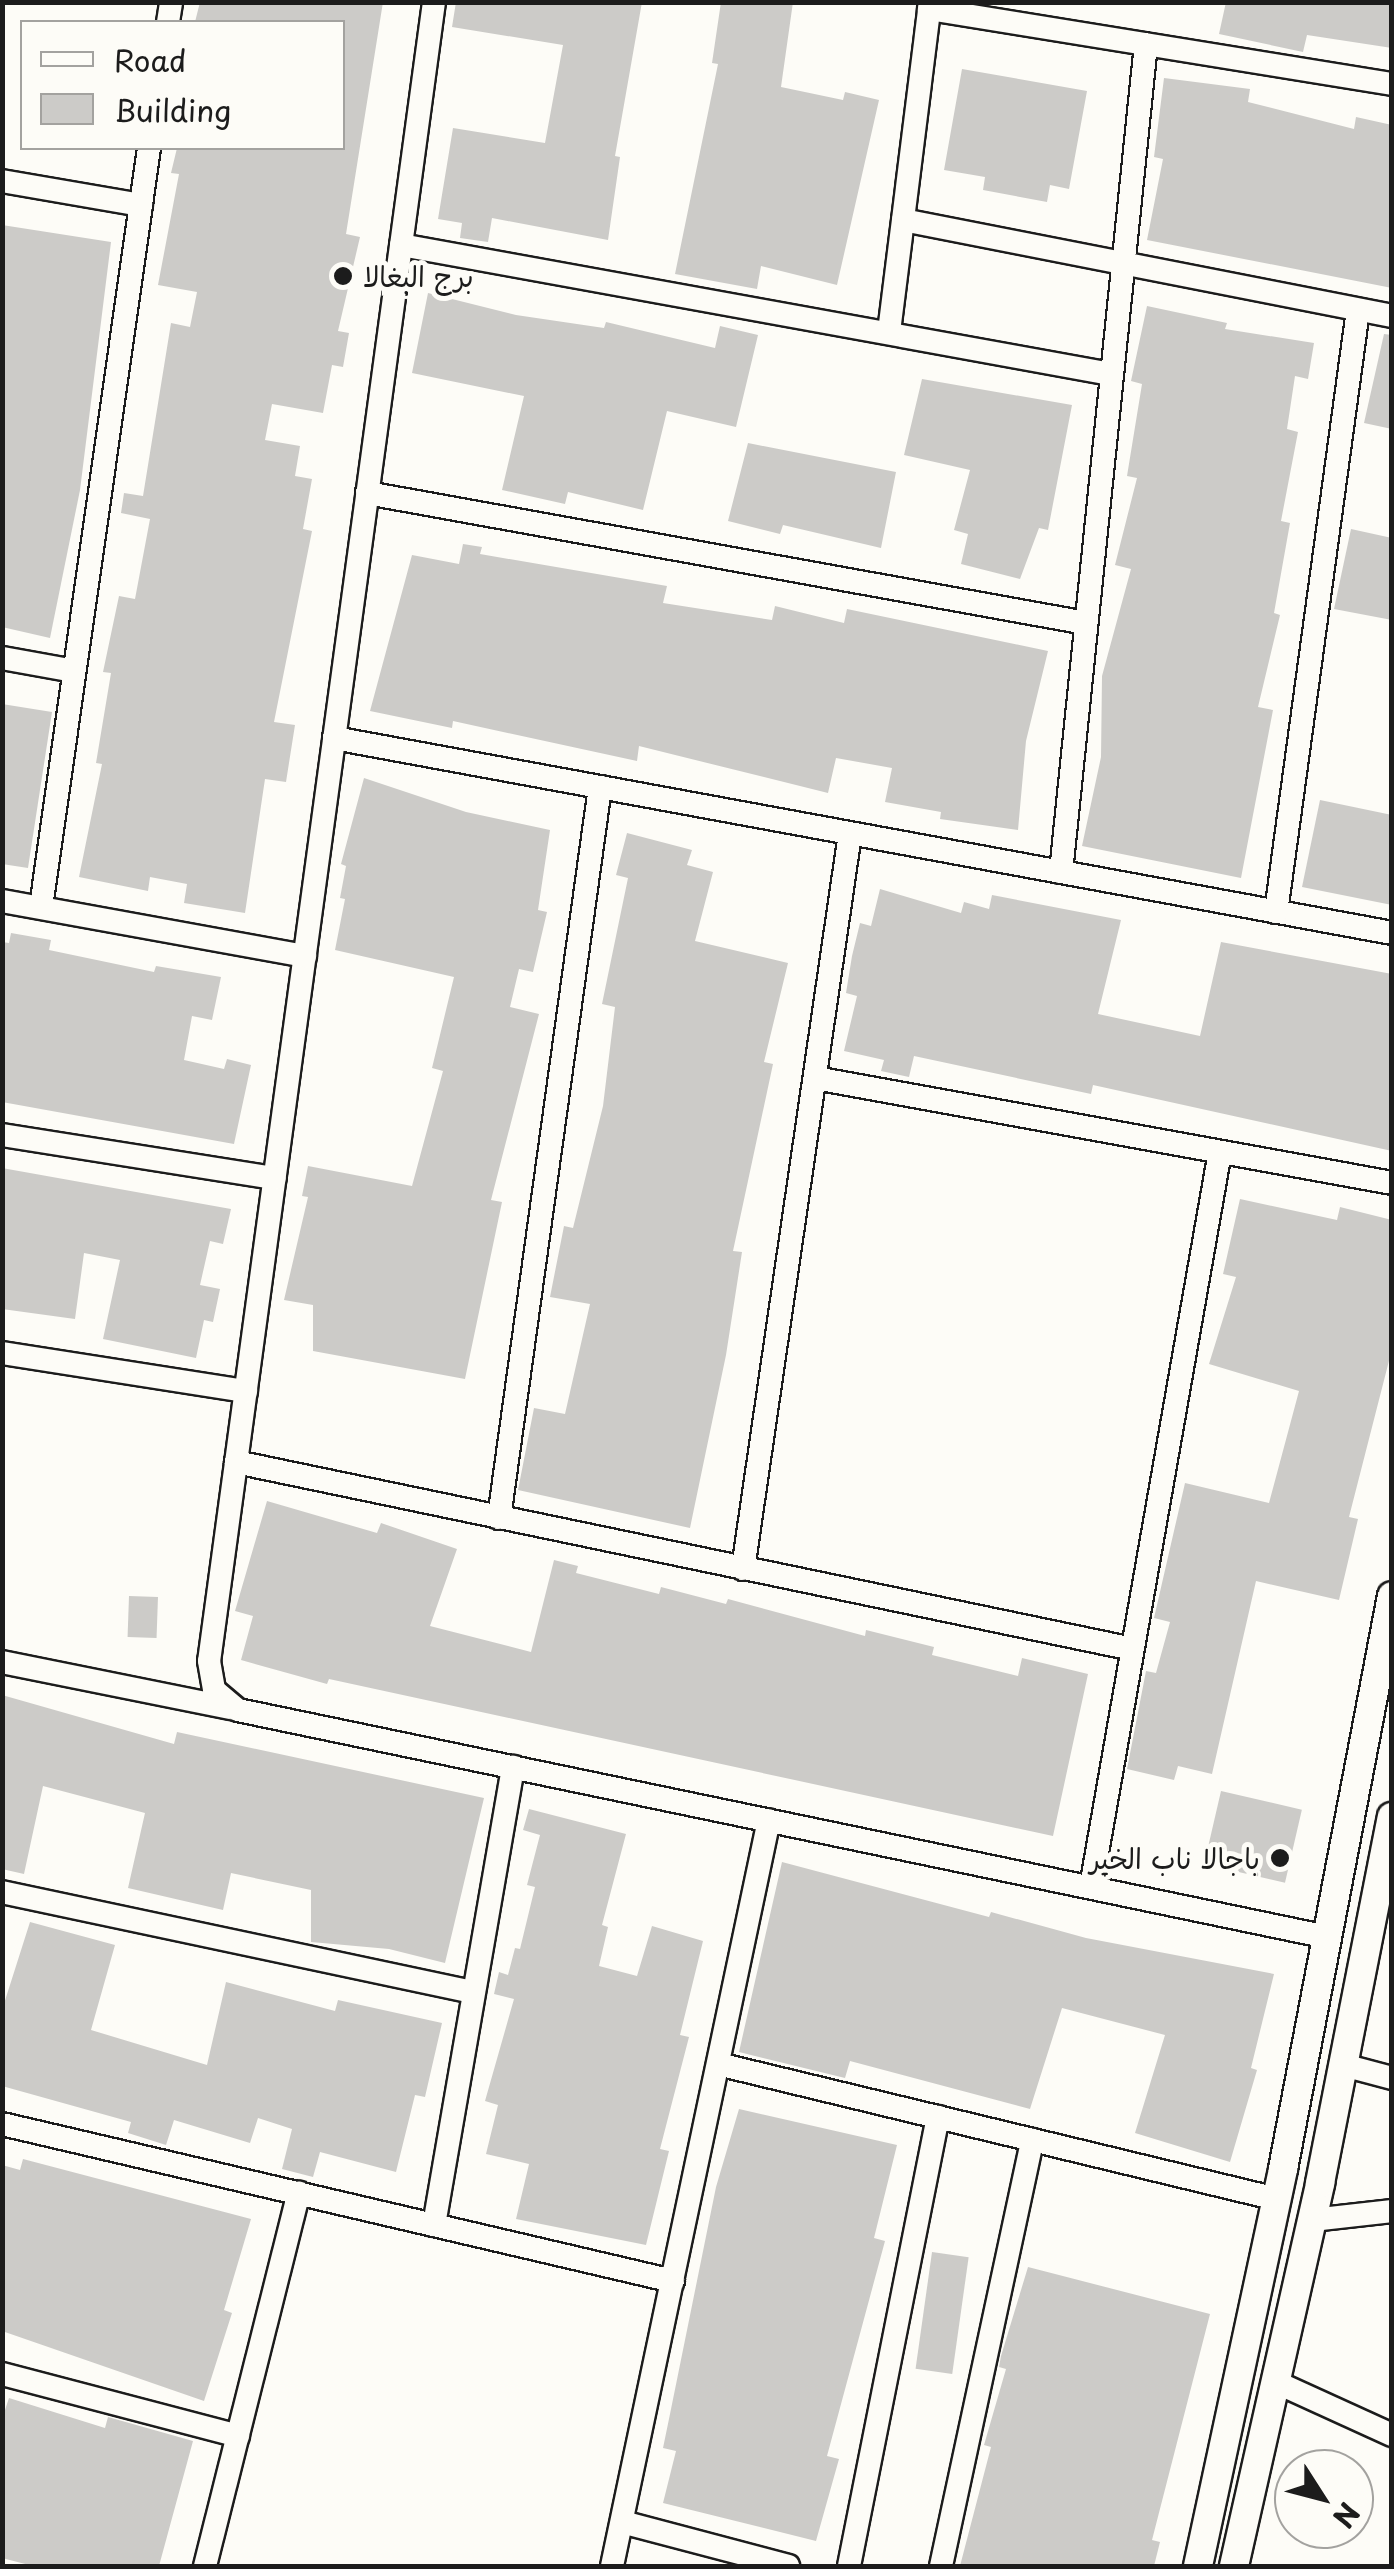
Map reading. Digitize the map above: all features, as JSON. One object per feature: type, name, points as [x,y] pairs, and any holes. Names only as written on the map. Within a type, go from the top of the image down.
[{"type":"main road","points":[[1198,2566],[1277,2199],[1392,1596]]},
{"type":"main road","points":[[1234,2566],[1278,2383],[1392,1817]]},
{"type":"street","points":[[238,1710],[224,1702],[210,1677],[434,2]]},
{"type":"street","points":[[890,332],[929,6],[1392,84]]},
{"type":"street","points":[[1061,872],[1146,44]]},
{"type":"street","points":[[41,907],[150,150]]},
{"type":"street","points":[[2,181],[141,205]]},
{"type":"street","points":[[903,220],[1392,316]]},
{"type":"street","points":[[401,245],[1111,374]]},
{"type":"street","points":[[1276,912],[1358,310]]},
{"type":"street","points":[[367,493],[1086,622]]},
{"type":"street","points":[[2,658],[74,671]]},
{"type":"street","points":[[334,738],[1392,933]]},
{"type":"street","points":[[499,1518],[600,788]]},
{"type":"street","points":[[742,1569],[850,834]]},
{"type":"street","points":[[2,901],[305,956]]},
{"type":"street","points":[[815,1078],[1392,1183]]},
{"type":"street","points":[[2,1135],[275,1178]]},
{"type":"street","points":[[1091,1888],[1220,1152]]},
{"type":"street","points":[[2,1353],[246,1391]]},
{"type":"street","points":[[236,1462],[1134,1649]]},
{"type":"street","points":[[2,1662],[1327,1936]]},
{"type":"street","points":[[434,2225],[513,1767]]},
{"type":"street","points":[[612,2566],[769,1820]]},
{"type":"street","points":[[2,1892],[474,1992]]},
{"type":"street","points":[[718,2064],[1277,2199]]},
{"type":"street","points":[[1343,2065],[1392,2078]]},
{"type":"street","points":[[849,2566],[938,2117]]},
{"type":"street","points":[[2,2124],[673,2281]]},
{"type":"street","points":[[941,2566],[1032,2140]]},
{"type":"street","points":[[204,2566],[299,2194]]},
{"type":"street","points":[[1312,2220],[1392,2212]]},
{"type":"street","points":[[2,2374],[238,2436]]},
{"type":"street","points":[[1278,2383],[1392,2435]]},
{"type":"street","points":[[622,2522],[788,2566]]},
{"type":"building","points":[[200,2],[383,2],[346,234],[360,237],[338,331],[349,333],[343,367],[332,365],[323,413],[272,404],[265,440],[300,446],[295,476],[312,479],[303,529],[312,531],[274,722],[295,725],[286,782],[265,779],[245,913],[184,903],[187,884],[150,877],[148,891],[79,877],[102,764],[96,763],[111,673],[103,672],[119,596],[135,599],[150,519],[121,513],[124,493],[143,496],[171,323],[190,327],[197,292],[158,285],[179,174],[171,173],[177,150],[345,150],[345,20],[196,20]]},
{"type":"building","points":[[456,2],[642,2],[615,156],[620,157],[608,240],[492,218],[488,242],[460,238],[462,223],[438,219],[453,128],[545,143],[563,45],[452,27]]},
{"type":"building","points":[[721,2],[793,2],[781,87],[843,100],[845,92],[879,100],[837,285],[761,266],[757,289],[675,274],[718,64],[712,63]]},
{"type":"building","points":[[1226,2],[1392,2],[1392,48],[1307,35],[1303,52],[1219,34]]},
{"type":"building","points":[[962,69],[1087,91],[1069,189],[1050,185],[1047,202],[983,190],[985,177],[944,170]]},
{"type":"building","points":[[1164,78],[1250,89],[1248,102],[1354,129],[1356,117],[1392,125],[1392,288],[1147,240],[1163,159],[1154,157]]},
{"type":"building","points":[[2,225],[111,242],[80,490],[50,638],[2,627]]},
{"type":"building","points":[[428,293],[516,315],[604,328],[606,322],[715,348],[720,326],[758,335],[736,427],[667,411],[643,510],[568,492],[565,504],[502,490],[524,396],[412,373]]},
{"type":"building","points":[[1147,306],[1227,323],[1225,329],[1314,343],[1308,379],[1295,376],[1287,429],[1298,432],[1281,521],[1290,523],[1274,613],[1280,615],[1258,707],[1273,710],[1241,878],[1082,846],[1101,757],[1102,676],[1131,569],[1115,565],[1137,478],[1127,476],[1142,384],[1131,381]]},
{"type":"building","points":[[1384,334],[1392,335],[1392,429],[1364,423]]},
{"type":"building","points":[[922,379],[1072,405],[1048,530],[1039,528],[1020,579],[961,564],[968,534],[954,530],[970,470],[904,455]]},
{"type":"building","points":[[748,443],[896,472],[881,548],[783,525],[780,534],[728,521]]},
{"type":"building","points":[[1351,529],[1392,538],[1392,620],[1334,609]]},
{"type":"building","points":[[463,544],[482,547],[480,554],[667,586],[663,603],[772,620],[775,606],[844,623],[847,609],[1048,651],[1026,741],[1018,830],[940,819],[941,812],[885,802],[892,768],[836,758],[828,793],[639,746],[637,761],[453,721],[452,728],[370,711],[412,555],[459,564]]},
{"type":"building","points":[[2,704],[52,712],[28,868],[2,864]]},
{"type":"building","points":[[364,778],[466,812],[550,830],[538,910],[547,912],[533,972],[519,969],[510,1007],[539,1014],[491,1200],[502,1202],[465,1379],[313,1351],[313,1305],[284,1300],[308,1197],[302,1196],[308,1166],[412,1186],[443,1071],[432,1068],[454,977],[335,950],[345,899],[340,898],[346,866],[341,864]]},
{"type":"building","points":[[1320,800],[1392,815],[1392,905],[1302,887]]},
{"type":"building","points":[[627,833],[692,850],[687,865],[713,872],[695,941],[788,963],[764,1062],[773,1064],[733,1251],[742,1252],[726,1355],[690,1528],[518,1490],[534,1408],[565,1414],[590,1304],[550,1297],[564,1226],[573,1228],[603,1106],[615,1007],[602,1004],[628,878],[616,875]]},
{"type":"building","points":[[880,889],[961,913],[964,902],[989,909],[992,895],[1121,920],[1098,1014],[1200,1036],[1221,942],[1392,974],[1392,1151],[1093,1085],[1091,1094],[914,1056],[909,1077],[881,1071],[884,1060],[844,1051],[857,996],[846,993],[852,956],[860,923],[871,926]]},
{"type":"building","points":[[11,933],[51,940],[49,950],[154,972],[156,966],[221,977],[212,1020],[192,1016],[184,1060],[224,1069],[227,1059],[251,1065],[234,1144],[2,1102],[2,942],[9,943]]},
{"type":"building","points":[[2,1168],[231,1209],[223,1244],[210,1241],[200,1285],[220,1289],[213,1322],[204,1320],[196,1358],[103,1339],[120,1260],[84,1253],[75,1319],[2,1309]]},
{"type":"building","points":[[1240,1199],[1337,1220],[1340,1207],[1392,1220],[1392,1349],[1349,1517],[1358,1519],[1339,1600],[1256,1581],[1212,1774],[1178,1766],[1174,1780],[1127,1769],[1146,1671],[1156,1673],[1170,1622],[1154,1618],[1185,1483],[1269,1503],[1299,1391],[1209,1364],[1236,1277],[1223,1274]]},
{"type":"building","points":[[267,1501],[377,1533],[381,1523],[457,1549],[430,1626],[531,1652],[554,1560],[578,1566],[576,1573],[659,1594],[661,1587],[726,1604],[728,1599],[865,1636],[866,1630],[934,1647],[932,1655],[1018,1676],[1022,1658],[1088,1674],[1053,1836],[329,1679],[327,1684],[241,1660],[253,1616],[235,1611]]},
{"type":"building","points":[[129,1596],[158,1597],[157,1638],[128,1637]]},
{"type":"building","points":[[2,1695],[174,1744],[177,1732],[484,1798],[445,1963],[389,1949],[311,1942],[311,1890],[231,1873],[223,1910],[128,1888],[145,1813],[43,1786],[24,1874],[2,1869]]},
{"type":"building","points":[[1221,1791],[1302,1810],[1285,1883],[1204,1864]]},
{"type":"building","points":[[529,1809],[626,1834],[602,1925],[608,1927],[599,1966],[637,1976],[652,1926],[703,1941],[680,2035],[689,2037],[660,2149],[669,2151],[646,2245],[516,2219],[529,2164],[486,2154],[498,2105],[485,2101],[514,1999],[494,1994],[499,1972],[508,1975],[515,1948],[520,1949],[535,1887],[527,1885],[540,1835],[523,1830]]},
{"type":"building","points":[[782,1862],[989,1917],[991,1912],[1086,1938],[1274,1974],[1251,2068],[1257,2070],[1230,2162],[1135,2133],[1165,2035],[1062,2008],[1030,2109],[850,2061],[845,2078],[739,2052]]},
{"type":"building","points":[[30,1922],[115,1945],[91,2030],[207,2065],[226,1982],[335,2011],[338,2000],[442,2023],[425,2097],[415,2095],[396,2172],[320,2152],[313,2177],[282,2169],[292,2129],[258,2118],[250,2143],[174,2120],[166,2145],[128,2133],[131,2122],[2,2086],[2,2010]]},
{"type":"building","points":[[739,2109],[897,2145],[874,2238],[885,2241],[827,2456],[839,2459],[816,2541],[663,2503],[676,2451],[663,2448],[716,2187]]},
{"type":"building","points":[[23,2159],[251,2219],[224,2310],[232,2313],[204,2401],[2,2331],[2,2165],[20,2170]]},
{"type":"building","points":[[932,2252],[969,2257],[952,2374],[916,2369]]},
{"type":"building","points":[[1028,2267],[1210,2314],[1152,2540],[1160,2542],[1154,2566],[960,2566],[991,2447],[984,2445],[1006,2369],[999,2367],[1001,2356]]},
{"type":"building","points":[[9,2398],[105,2428],[108,2417],[193,2441],[159,2566],[33,2566],[2,2558],[2,2419]]},
{"type":"place","name":"برج البغالا","points":[[343,276]]},
{"type":"place","name":"باجالا ناب الخير","points":[[1280,1858]]}]
